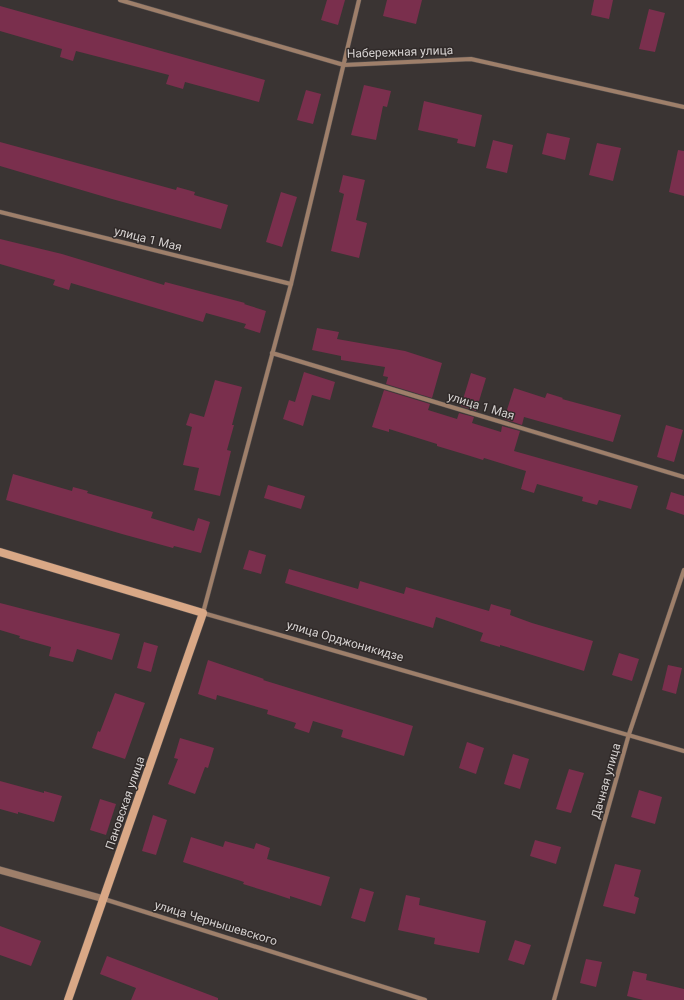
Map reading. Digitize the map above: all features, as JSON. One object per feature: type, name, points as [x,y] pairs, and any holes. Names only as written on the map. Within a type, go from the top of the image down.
[{"type":"main road","name":"улица Орджоникидзе","points":[[0,552],[203,613]]},
{"type":"main road","name":"Пановская улица","points":[[68,1000],[203,613]]},
{"type":"street","name":"Набережная улица","points":[[120,0],[344,65],[471,59],[684,106]]},
{"type":"street","points":[[203,613],[272,353],[292,284],[360,0]]},
{"type":"street","name":"улица 1 Мая","points":[[0,212],[292,284]]},
{"type":"street","name":"улица 1 Мая","points":[[272,353],[684,477]]},
{"type":"street","name":"Дачная улица","points":[[554,1000],[629,734],[684,570]]},
{"type":"street","name":"улица Орджоникидзе","points":[[203,613],[684,751]]},
{"type":"street","name":"улица Чернышевского","points":[[0,870],[104,899],[425,1000]]},
{"type":"building","points":[[327,0],[345,0],[338,25],[321,20]]},
{"type":"building","points":[[387,0],[422,0],[416,24],[383,16]]},
{"type":"building","points":[[594,0],[613,0],[609,19],[591,15]]},
{"type":"building","points":[[0,6],[265,80],[259,102],[185,82],[183,89],[166,84],[169,75],[76,51],[73,61],[60,57],[62,49],[0,31]]},
{"type":"building","points":[[649,9],[665,13],[655,52],[639,49]]},
{"type":"building","points":[[364,85],[391,91],[387,107],[383,106],[376,140],[351,135]]},
{"type":"building","points":[[306,90],[321,94],[313,124],[297,120]]},
{"type":"building","points":[[424,101],[482,115],[475,147],[457,143],[458,139],[418,130]]},
{"type":"building","points":[[547,133],[570,138],[565,160],[542,154]]},
{"type":"building","points":[[493,140],[513,145],[507,173],[486,168]]},
{"type":"building","points":[[0,142],[176,190],[177,187],[195,192],[194,195],[228,205],[221,229],[0,166]]},
{"type":"building","points":[[597,143],[621,148],[613,181],[589,175]]},
{"type":"building","points":[[678,150],[684,151],[684,196],[669,192]]},
{"type":"building","points":[[343,175],[365,180],[356,220],[367,223],[359,258],[331,251],[344,194],[339,192]]},
{"type":"building","points":[[281,192],[297,197],[282,247],[266,242]]},
{"type":"building","points":[[0,239],[62,254],[164,285],[165,282],[245,303],[244,304],[266,311],[260,333],[244,328],[246,324],[206,313],[203,322],[71,283],[69,290],[53,285],[55,280],[0,264]]},
{"type":"building","points":[[317,328],[339,332],[337,339],[405,351],[442,363],[432,398],[386,384],[388,377],[383,376],[385,367],[341,360],[341,356],[312,350]]},
{"type":"building","points":[[304,372],[335,382],[330,400],[312,395],[303,426],[283,419],[289,400],[295,402]]},
{"type":"building","points":[[471,373],[486,378],[476,411],[461,406]]},
{"type":"building","points":[[215,380],[242,387],[232,425],[234,425],[227,450],[231,451],[220,496],[194,490],[199,468],[183,465],[192,427],[186,425],[190,413],[204,417]]},
{"type":"building","points":[[514,388],[545,398],[547,393],[563,398],[562,399],[621,415],[613,442],[524,417],[522,425],[504,419]]},
{"type":"building","points":[[384,390],[430,404],[428,410],[457,419],[459,413],[474,417],[472,423],[501,432],[502,426],[520,431],[514,451],[638,486],[631,509],[599,500],[597,505],[582,501],[583,497],[537,484],[534,493],[521,489],[526,471],[437,446],[437,444],[389,429],[389,432],[372,427]]},
{"type":"building","points":[[666,425],[683,430],[674,462],[657,457]]},
{"type":"building","points":[[13,474],[72,491],[73,487],[88,491],[87,493],[153,512],[151,518],[194,531],[198,518],[210,522],[201,553],[174,546],[173,548],[6,500]]},
{"type":"building","points":[[268,485],[305,496],[301,509],[264,498]]},
{"type":"building","points":[[671,492],[684,496],[684,515],[666,509]]},
{"type":"building","points":[[249,550],[266,555],[261,574],[243,569]]},
{"type":"building","points":[[289,569],[358,589],[360,581],[404,594],[406,587],[489,611],[491,604],[511,610],[510,615],[532,623],[593,641],[584,671],[500,645],[500,647],[480,641],[483,633],[436,617],[433,628],[285,583]]},
{"type":"building","points":[[0,603],[120,634],[112,660],[77,649],[73,662],[49,656],[51,647],[19,638],[20,636],[0,630]]},
{"type":"building","points":[[144,642],[158,646],[151,672],[137,668]]},
{"type":"building","points":[[619,653],[639,659],[632,681],[612,675]]},
{"type":"building","points":[[208,660],[264,679],[263,680],[413,726],[404,756],[341,737],[343,730],[313,721],[309,733],[294,728],[296,723],[267,714],[268,710],[217,695],[216,700],[198,694]]},
{"type":"building","points":[[668,665],[682,668],[676,694],[662,690]]},
{"type":"building","points":[[115,693],[145,703],[125,759],[92,748],[98,731],[100,732]]},
{"type":"building","points":[[180,738],[214,748],[208,768],[205,767],[195,794],[168,784],[178,759],[174,758]]},
{"type":"building","points":[[467,742],[484,748],[476,774],[459,768]]},
{"type":"building","points":[[513,754],[529,759],[520,789],[504,784]]},
{"type":"building","points":[[569,769],[584,773],[571,813],[556,809]]},
{"type":"building","points":[[0,781],[44,793],[44,791],[62,796],[54,822],[18,812],[18,814],[0,809]]},
{"type":"building","points":[[639,790],[662,797],[655,824],[631,817]]},
{"type":"building","points":[[100,799],[116,804],[106,835],[90,830]]},
{"type":"building","points":[[153,815],[167,820],[156,855],[142,851]]},
{"type":"building","points":[[191,837],[223,847],[225,841],[254,849],[256,843],[270,848],[267,859],[330,877],[321,906],[290,896],[290,899],[183,862]]},
{"type":"building","points":[[535,840],[561,847],[556,864],[530,856]]},
{"type":"building","points":[[615,864],[641,870],[634,896],[639,898],[635,914],[603,906]]},
{"type":"building","points":[[360,888],[374,892],[365,922],[351,918]]},
{"type":"building","points":[[406,895],[420,898],[419,905],[486,921],[479,953],[434,944],[435,938],[398,930]]},
{"type":"building","points":[[0,926],[41,941],[31,966],[0,955]]},
{"type":"building","points":[[515,940],[531,945],[524,965],[508,960]]},
{"type":"building","points":[[107,956],[218,998],[218,1000],[131,1000],[136,988],[100,974]]},
{"type":"building","points":[[586,959],[602,962],[596,987],[580,983]]},
{"type":"building","points":[[633,971],[647,974],[646,980],[684,989],[684,1000],[643,1000],[627,996]]}]
